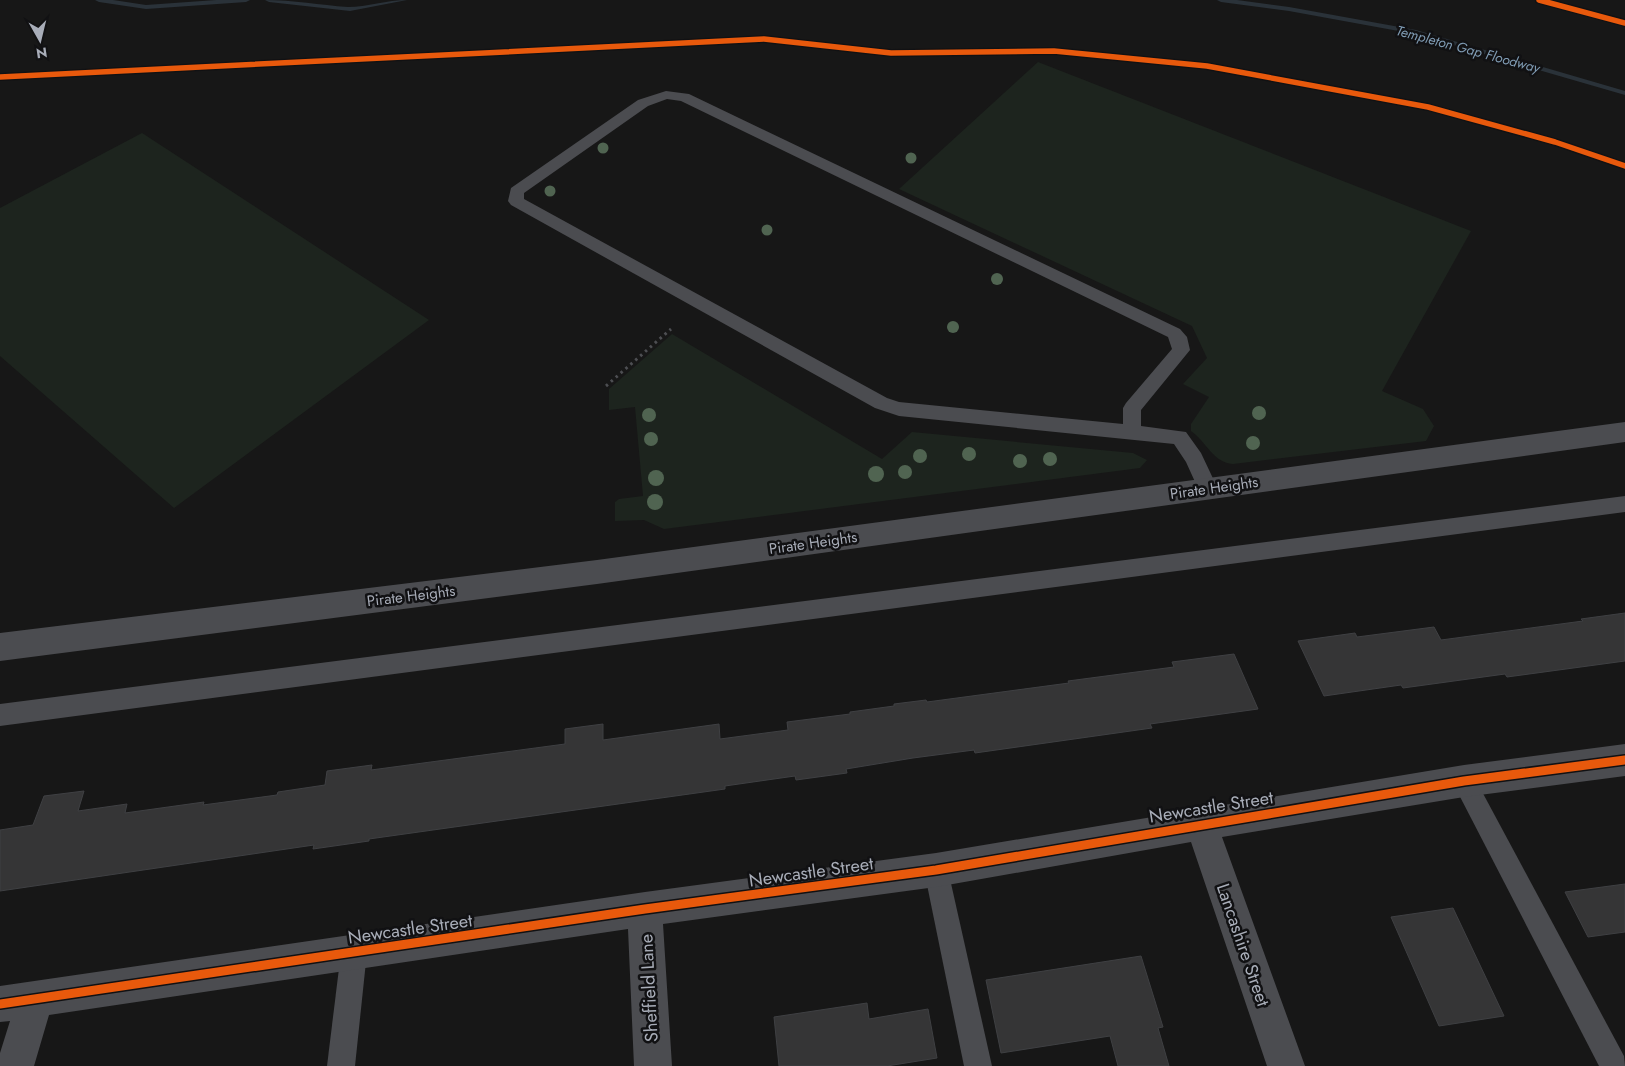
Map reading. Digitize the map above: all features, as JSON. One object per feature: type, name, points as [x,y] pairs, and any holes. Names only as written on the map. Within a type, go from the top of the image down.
[{"type":"street","name":"Pirate Heights","points":[[0,648],[607,571],[1625,432]]},
{"type":"street","name":"Newcastle Street","points":[[17,1002],[645,909],[936,870],[1200,824],[1464,782],[1625,760]]},
{"type":"street","name":"Lancashire Street","points":[[1200,824],[1286,1066]]},
{"type":"street","name":"Sheffield Lane","points":[[645,909],[653,1066]]},
{"type":"street","points":[[15,1066],[17,1002]]},
{"type":"lane","points":[[1132,431],[1132,408],[1181,350],[1178,337],[1174,333],[684,97],[673,95],[657,97],[643,103],[516,191],[516,201],[890,407],[1179,437],[1194,458],[1208,489]]},
{"type":"lane","points":[[0,715],[1625,504]]},
{"type":"lane","points":[[1464,782],[1614,1066]]},
{"type":"lane","points":[[936,870],[978,1066]]},
{"type":"lane","points":[[341,1066],[354,952]]},
{"type":"path","points":[[606,386],[670,328]]},
{"type":"shaded area","points":[[1038,62],[1471,231],[1382,391],[1423,409],[1434,426],[1426,441],[1233,464],[1220,460],[1191,431],[1191,424],[1209,397],[1183,384],[1207,358],[1192,326],[899,189]]},
{"type":"shaded area","points":[[142,133],[429,320],[174,508],[0,356],[0,208]]},
{"type":"shaded area","points":[[672,334],[882,459],[912,432],[1133,453],[1147,460],[1140,468],[664,529],[644,520],[615,521],[615,502],[619,499],[643,496],[635,407],[609,410],[609,389]]},
{"type":"building","points":[[1625,613],[1625,661],[1507,677],[1505,674],[1403,688],[1401,685],[1324,696],[1298,641],[1355,633],[1357,637],[1434,627],[1441,640],[1583,621],[1581,619]]},
{"type":"building","points":[[1234,654],[1258,709],[1150,724],[1152,728],[975,753],[974,750],[913,758],[846,769],[847,773],[796,780],[795,776],[725,786],[725,789],[369,839],[369,841],[313,849],[314,845],[0,891],[0,830],[33,825],[44,796],[84,791],[78,811],[127,804],[125,813],[204,802],[203,805],[277,795],[278,792],[325,785],[327,771],[372,765],[371,770],[565,744],[565,729],[603,724],[603,740],[719,724],[720,739],[788,730],[787,722],[850,714],[850,712],[894,706],[894,704],[926,700],[927,702],[1069,683],[1068,681],[1174,667],[1172,662]]},
{"type":"building","points":[[1625,884],[1625,932],[1588,937],[1565,892]]},
{"type":"building","points":[[1453,908],[1504,1016],[1439,1026],[1391,917]]},
{"type":"building","points":[[1141,956],[1163,1027],[1158,1028],[1169,1066],[1118,1066],[1110,1036],[1001,1053],[986,980]]},
{"type":"building","points":[[867,1003],[869,1019],[928,1009],[937,1058],[887,1066],[779,1066],[774,1017]]},
{"type":"waterway","name":"Templeton Gap Floodway","points":[[99,0],[146,7],[246,0]]},
{"type":"waterway","name":"Templeton Gap Floodway","points":[[269,0],[350,9],[403,0]]},
{"type":"waterway","name":"Templeton Gap Floodway","points":[[1221,0],[1289,9],[1416,32],[1625,93]]},
{"type":"cycle path","points":[[1539,0],[1625,23]]},
{"type":"cycle path","points":[[0,77],[764,39],[891,53],[1054,51],[1207,66],[1428,107],[1555,142],[1625,166]]},
{"type":"cycle path","points":[[0,1004],[645,909],[936,870],[1464,781],[1625,760]]}]
